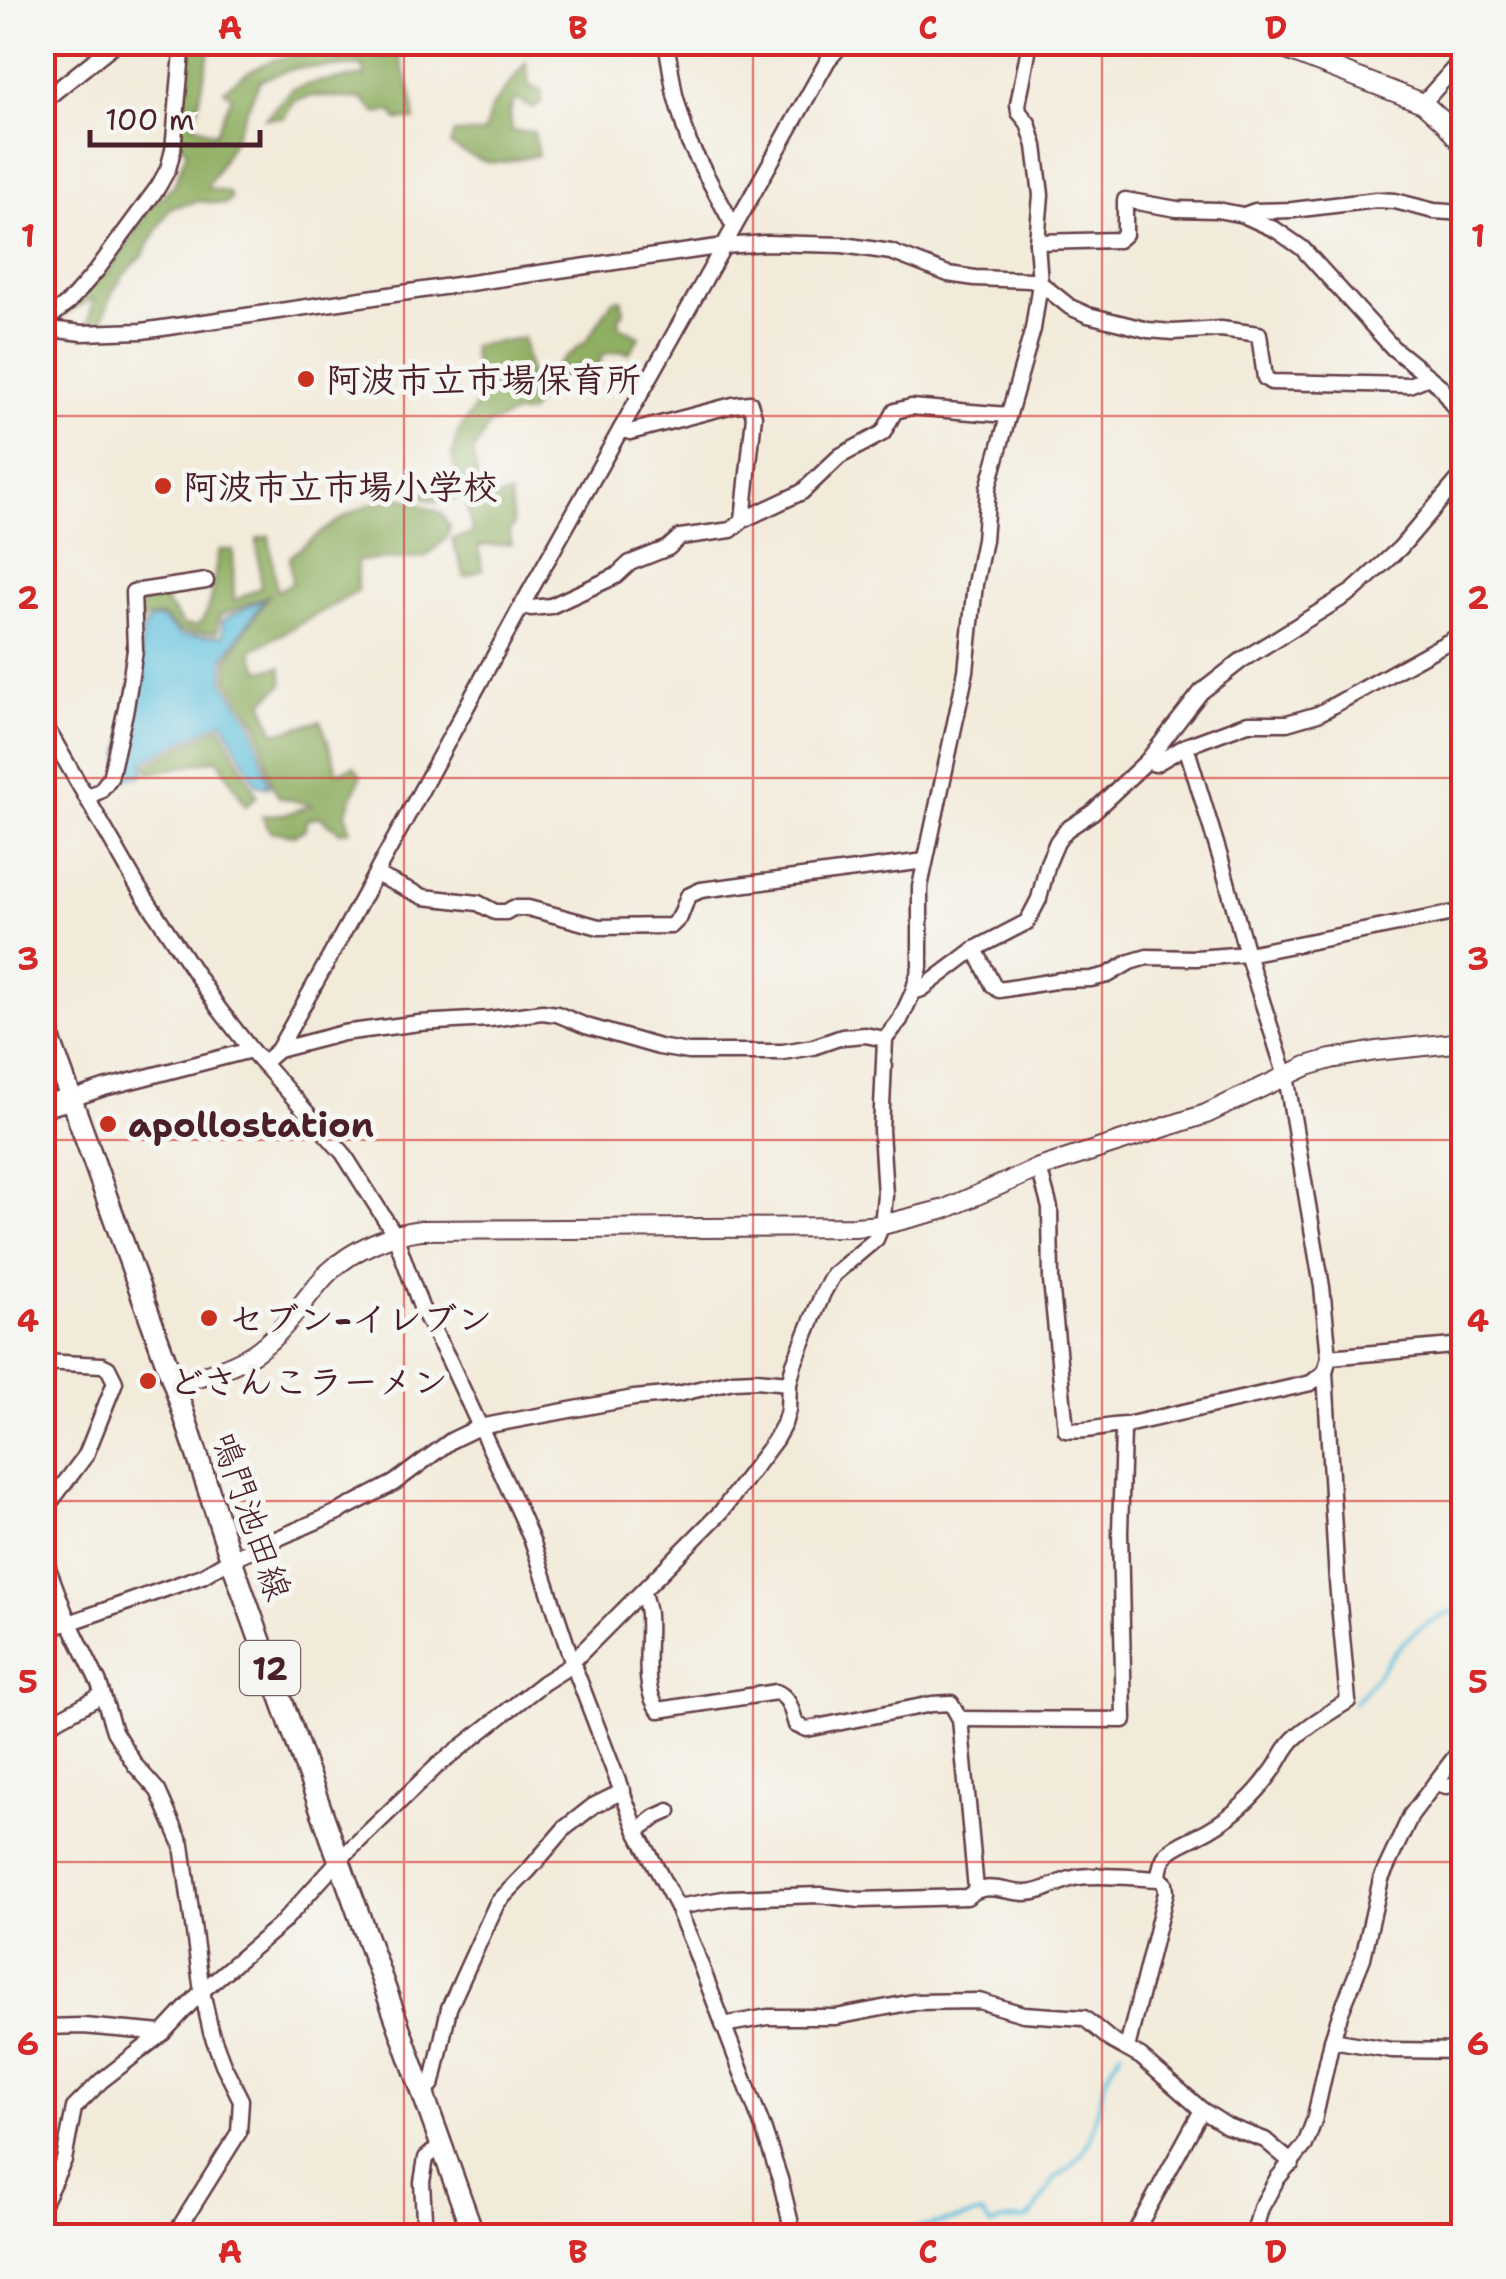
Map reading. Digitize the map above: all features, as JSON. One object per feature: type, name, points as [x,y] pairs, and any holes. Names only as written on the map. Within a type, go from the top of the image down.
[{"type":"main road","name":"鳴門池田線","points":[[42,1018],[52,1102],[174,1384],[231,1559],[474,2236]]},
{"type":"street","points":[[42,102],[117,42]]},
{"type":"street","points":[[183,42],[168,169],[97,270],[48,319],[44,328],[142,331],[724,246],[843,245],[891,252],[948,274],[1030,280],[1088,315],[1148,330],[1221,329],[1259,334],[1265,378],[1271,382],[1409,385],[1429,377]]},
{"type":"street","points":[[666,42],[689,142],[734,226]]},
{"type":"street","points":[[263,1063],[278,1050],[734,226],[828,60],[844,42]]},
{"type":"street","points":[[42,2205],[64,2160],[74,2108],[101,2081],[163,2033],[202,1991],[282,1923],[339,1860],[436,1766],[572,1663],[721,1512],[784,1424],[789,1383],[833,1274],[876,1239],[882,1225],[884,1194],[881,1130],[886,1039],[900,1020],[920,968],[920,887],[966,672],[988,488],[1033,329],[1040,283],[1037,242],[1041,194],[1035,146],[1018,104],[1030,42]]},
{"type":"street","points":[[1266,42],[1423,103],[1464,148]]},
{"type":"street","points":[[1423,103],[1464,57]]},
{"type":"street","points":[[1037,242],[1118,240],[1126,234],[1125,200],[1244,215],[1302,248],[1392,348],[1440,386],[1464,422]]},
{"type":"street","points":[[1244,215],[1376,200],[1464,213]]},
{"type":"street","points":[[621,429],[630,432],[733,404],[750,403],[754,416],[743,520]]},
{"type":"street","points":[[522,606],[551,606],[616,576],[630,563],[668,548],[680,538],[731,530],[743,520],[802,492],[840,456],[882,432],[895,411],[911,407],[1008,415]]},
{"type":"street","points":[[913,992],[975,948],[1027,922],[1039,899],[1048,863],[1066,830],[1093,812],[1148,761],[1201,692],[1242,660],[1352,590],[1400,548],[1464,473]]},
{"type":"street","points":[[86,797],[100,791],[110,778],[135,650],[133,592],[206,581]]},
{"type":"street","points":[[1148,761],[1155,764],[1186,746],[1248,723],[1286,723],[1318,714],[1464,634]]},
{"type":"street","points":[[42,720],[138,887],[219,1008],[343,1153],[395,1235],[421,1307],[533,1543],[572,1663],[638,1831],[677,1907],[763,2128],[794,2236]]},
{"type":"street","points":[[1127,2048],[1166,1892],[1158,1873],[1168,1852],[1239,1809],[1272,1773],[1295,1737],[1348,1701],[1336,1582],[1322,1286],[1286,1076],[1186,746]]},
{"type":"street","points":[[376,875],[435,900],[478,903],[495,912],[528,908],[599,928],[615,928],[672,926],[688,896],[701,890],[925,861]]},
{"type":"street","points":[[975,948],[999,990],[1091,979],[1147,957],[1247,954],[1464,911]]},
{"type":"street","points":[[278,1050],[343,1034],[419,1023],[542,1012],[688,1052],[783,1052],[842,1037],[865,1035],[886,1039]]},
{"type":"street","points":[[174,1384],[208,1374],[259,1350],[350,1255],[395,1235],[421,1230],[882,1225],[945,1208],[1039,1168],[1206,1114],[1307,1066],[1352,1054],[1464,1042]]},
{"type":"street","points":[[52,1102],[251,1050]]},
{"type":"street","points":[[1039,1168],[1050,1208],[1051,1281],[1066,1430],[1126,1424],[1311,1382],[1327,1365],[1464,1345]]},
{"type":"street","points":[[42,1362],[102,1364],[116,1382],[86,1455],[42,1513]]},
{"type":"street","points":[[42,1628],[202,1576],[394,1483],[452,1440],[479,1427],[733,1381],[789,1383]]},
{"type":"street","points":[[960,1719],[1124,1720],[1120,1532],[1126,1424]]},
{"type":"street","points":[[42,1552],[114,1731],[135,1766],[158,1791],[182,1845],[202,1991],[217,2048],[241,2100],[239,2132],[174,2236]]},
{"type":"street","points":[[643,1593],[648,1612],[648,1676],[652,1703],[659,1710],[776,1692],[788,1700],[796,1725],[807,1729],[951,1702],[960,1719],[976,1889]]},
{"type":"street","points":[[42,1728],[102,1695]]},
{"type":"street","points":[[1252,2236],[1261,2208],[1277,2179],[1304,2145],[1314,2121],[1332,2040],[1363,1958],[1381,1879],[1410,1815],[1464,1745]]},
{"type":"street","points":[[1435,1783],[1464,1783]]},
{"type":"street","points":[[423,2097],[433,2082],[450,2008],[497,1903],[565,1828],[592,1806],[623,1791]]},
{"type":"street","points":[[638,1831],[669,1811]]},
{"type":"street","points":[[677,1907],[729,1898],[966,1897],[976,1889],[999,1887],[1029,1893],[1077,1877],[1161,1880]]},
{"type":"street","points":[[723,2025],[768,2017],[836,2017],[912,2002],[979,2001],[1008,2012],[1084,2018],[1170,2080],[1202,2110],[1227,2126],[1265,2140],[1292,2163]]},
{"type":"street","points":[[42,2027],[83,2026],[163,2033]]},
{"type":"street","points":[[1332,2040],[1392,2050],[1464,2051]]},
{"type":"street","points":[[1132,2236],[1202,2110]]},
{"type":"street","points":[[425,2236],[422,2182],[426,2158],[440,2146]]},
{"type":"green space","points":[[192,43],[208,43],[210,48],[194,125],[215,134],[232,96],[224,90],[265,63],[306,53],[399,56],[411,91],[415,120],[397,120],[392,111],[376,113],[362,99],[313,96],[293,101],[284,118],[265,118],[292,89],[365,76],[363,66],[295,68],[260,80],[207,188],[229,193],[231,199],[225,204],[200,201],[170,208],[143,255],[112,293],[102,322],[88,323],[94,298],[56,320],[94,280],[109,272],[151,206],[174,185],[187,151],[179,142],[180,109]]},
{"type":"green space","points":[[526,62],[529,86],[542,91],[541,103],[533,109],[515,98],[510,112],[512,131],[534,132],[538,155],[492,162],[450,145],[454,133],[484,133],[491,108]]},
{"type":"green space","points":[[621,299],[624,311],[619,318],[620,327],[640,336],[629,353],[603,354],[593,380],[574,367],[541,394],[529,413],[490,424],[473,452],[478,487],[452,500],[423,497],[429,485],[457,481],[452,455],[458,433],[477,404],[472,346],[523,338],[532,386],[587,340],[613,300]]},
{"type":"green space","points":[[487,494],[493,499],[510,495],[512,544],[479,546],[482,570],[465,577],[452,539],[473,534],[466,505]]},
{"type":"green space","points":[[398,496],[441,513],[450,527],[446,539],[425,557],[357,561],[357,592],[251,651],[260,671],[281,667],[283,684],[263,702],[275,733],[321,721],[338,773],[354,766],[361,776],[346,813],[350,830],[340,832],[319,816],[306,820],[305,830],[294,835],[270,831],[262,816],[312,805],[279,797],[271,783],[258,725],[227,680],[228,658],[269,595],[219,616],[217,632],[181,632],[162,616],[145,618],[138,629],[138,610],[146,600],[163,598],[183,625],[197,626],[211,600],[219,550],[233,550],[234,601],[261,587],[257,539],[269,536],[277,591],[292,583],[290,557],[315,537],[353,512]]},
{"type":"green space","points":[[221,726],[257,796],[246,806],[218,759],[150,773],[147,764]]},
{"type":"water","points":[[265,598],[224,658],[223,681],[253,724],[269,787],[256,784],[223,721],[144,761],[145,774],[125,780],[120,759],[142,632],[150,619],[163,619],[180,635],[223,636],[222,620]]},
{"type":"waterway","points":[[1353,1703],[1406,1640],[1426,1624],[1464,1606]]},
{"type":"waterway","points":[[906,2236],[914,2229],[982,2214],[991,2226],[1033,2214],[1054,2180],[1083,2152],[1105,2080],[1121,2051]]},
{"type":"place","name":"阿波市立市場保育所","points":[[306,379]]},
{"type":"place","name":"阿波市立市場小学校","points":[[163,486]]},
{"type":"place","name":"apollostation","points":[[108,1124]]},
{"type":"place","name":"セブン-イレブン","points":[[209,1318]]},
{"type":"place","name":"どさんこラーメン","points":[[148,1381]]}]
